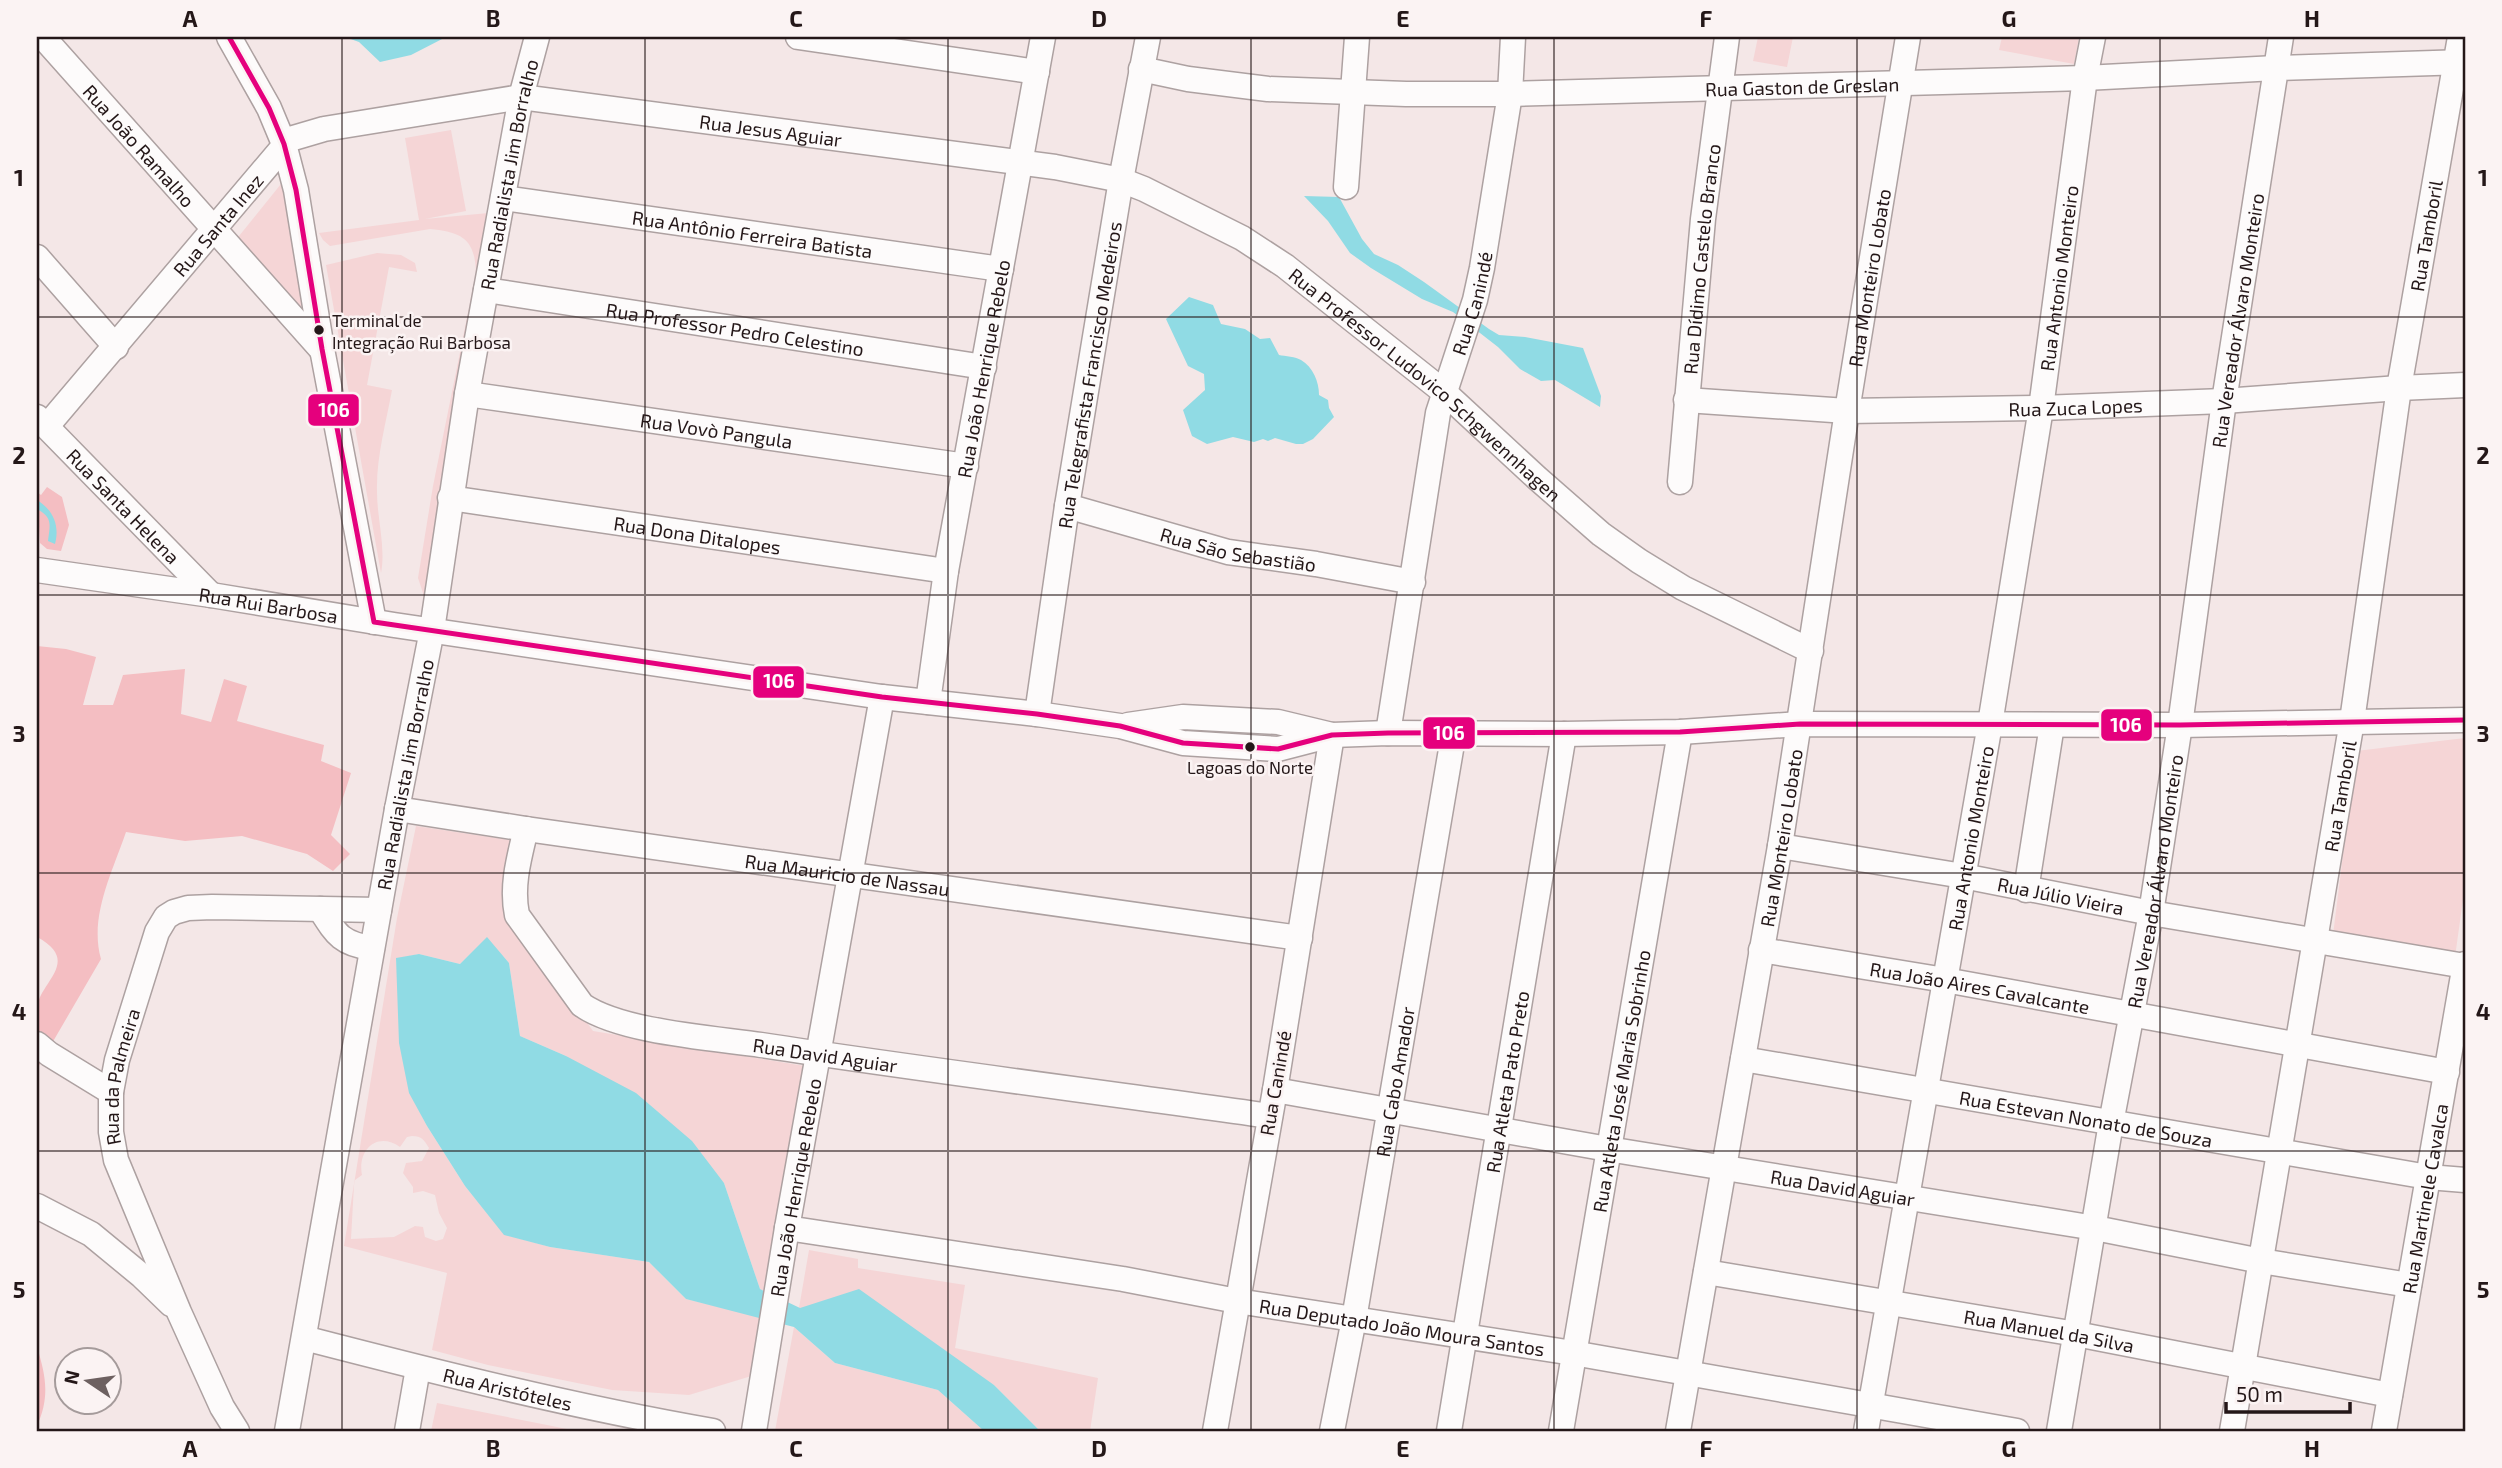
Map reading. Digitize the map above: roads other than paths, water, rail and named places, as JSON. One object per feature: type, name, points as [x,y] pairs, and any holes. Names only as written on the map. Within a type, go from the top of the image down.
[{"type":"street","name":"Rua João Ramalho","points":[[43,37],[321,349]]},
{"type":"street","points":[[229,37],[269,108],[284,144],[296,191],[321,349],[374,622]]},
{"type":"street","name":"Rua Radialista Jim Borralho","points":[[287,1431],[397,809],[432,630],[450,498],[485,290],[521,97],[537,37]]},
{"type":"street","points":[[798,37],[1037,72]]},
{"type":"street","name":"Rua João Henrique Rebelo","points":[[928,702],[946,571],[1043,37]]},
{"type":"street","name":"Rua Telegrafista Francisco Medeiros","points":[[1037,714],[1067,506],[1121,180],[1148,37]]},
{"type":"street","points":[[1346,187],[1357,37]]},
{"type":"street","name":"Rua Canindé","points":[[1388,733],[1436,425],[1444,392],[1475,300],[1482,268],[1510,94],[1513,37]]},
{"type":"street","name":"Rua Dídimo Castelo Branco","points":[[1680,482],[1703,219],[1727,37]]},
{"type":"street","name":"Rua Monteiro Lobato","points":[[1678,1431],[1780,846],[1908,37]]},
{"type":"street","name":"Rua Antonio Monteiro","points":[[1866,1431],[1990,724],[2041,408],[2085,78],[2093,37]]},
{"type":"street","name":"Rua Vereador Álvaro Monteiro","points":[[2059,1431],[2111,1123],[2151,913],[2180,725],[2224,401],[2281,37]]},
{"type":"street","name":"Rua Tamboril","points":[[2232,1431],[2352,721],[2399,388],[2461,62],[2460,37]]},
{"type":"street","name":"Rua Gaston de Greslan","points":[[1141,69],[1188,79],[1268,89],[1353,93],[1510,94],[2085,78],[2461,62]]},
{"type":"street","name":"Rua Santa Inez","points":[[42,422],[116,347],[290,139],[324,129],[521,97]]},
{"type":"street","name":"Rua Jesus Aguiar","points":[[521,97],[1020,162]]},
{"type":"street","name":"Rua Professor Ludovico Schgwennhagen","points":[[1020,162],[1121,180],[1203,217],[1285,266],[1444,392],[1601,534],[1684,588],[1811,651]]},
{"type":"street","name":"Rua Antônio Ferreira Batista","points":[[503,198],[1001,269]]},
{"type":"street","points":[[37,257],[116,347]]},
{"type":"street","name":"Rua Professor Pedro Celestino","points":[[485,290],[984,367]]},
{"type":"street","name":"Rua Zuca Lopes","points":[[1686,400],[1847,411],[2041,408],[2224,401],[2399,388],[2465,386]]},
{"type":"street","name":"Rua Vovò Pangula","points":[[467,394],[966,466]]},
{"type":"street","name":"Rua Santa Helena","points":[[42,422],[211,595]]},
{"type":"street","name":"Rua Dona Ditalopes","points":[[450,498],[946,571]]},
{"type":"street","name":"Rua São Sebastião","points":[[1067,506],[1228,552],[1316,564],[1413,582]]},
{"type":"street","name":"Rua Rui Barbosa","points":[[37,570],[882,697],[1120,726],[1183,743],[1279,750],[1332,735],[1388,733],[1680,732],[1800,724],[2180,725],[2465,720]]},
{"type":"street","name":"Rua João Henrique Rebelo","points":[[754,1431],[787,1228],[882,697]]},
{"type":"street","points":[[2026,890],[2052,725]]},
{"type":"street","name":"Rua Cabo Amador","points":[[1332,1431],[1354,1319],[1454,732]]},
{"type":"street","name":"Rua Atleta José Maria Sobrinho","points":[[1561,1431],[1680,732]]},
{"type":"street","name":"Rua Atleta Pato Preto","points":[[1449,1431],[1564,734]]},
{"type":"street","name":"Rua Canindé","points":[[1215,1431],[1275,1090],[1332,735]]},
{"type":"street","name":"Rua Mauricio de Nassau","points":[[397,809],[851,876],[1300,938]]},
{"type":"street","name":"Rua David Aguiar","points":[[526,829],[515,879],[514,900],[517,915],[582,1005],[596,1015],[641,1027],[820,1054],[1270,1116]]},
{"type":"street","name":"Rua Júlio Vieira","points":[[1780,846],[1963,876],[2151,913],[2465,965]]},
{"type":"street","name":"Rua da Palmeira","points":[[237,1431],[222,1407],[179,1312],[116,1160],[111,1132],[111,1092],[117,1060],[149,956],[166,917],[188,908],[212,907],[379,910]]},
{"type":"street","points":[[320,909],[341,939],[353,946],[372,948]]},
{"type":"street","name":"Rua João Aires Cavalcante","points":[[1761,950],[1945,980],[2447,1072]]},
{"type":"street","name":"Rua Martinele Cavalca","points":[[2384,1431],[2465,965]]},
{"type":"street","points":[[43,1049],[111,1092]]},
{"type":"street","name":"Rua Estevan Nonato de Souza","points":[[1743,1059],[2428,1177],[2465,1180]]},
{"type":"street","name":"Rua David Aguiar","points":[[1275,1090],[1608,1149],[2095,1228],[2261,1261],[2409,1285]]},
{"type":"street","points":[[37,1206],[101,1242],[179,1312]]},
{"type":"street","name":"Rua Deputado João Moura Santos","points":[[787,1228],[1123,1279],[1237,1301],[1573,1353],[2017,1431]]},
{"type":"street","name":"Rua Manuel da Silva","points":[[1706,1272],[2076,1334],[2390,1395]]},
{"type":"street","name":"Rua Aristóteles","points":[[304,1338],[653,1426],[713,1431]]},
{"type":"street","points":[[407,1431],[418,1368]]},
{"type":"water","points":[[345,37],[446,37],[411,55],[380,62],[359,42]]},
{"type":"water","points":[[1304,196],[1339,197],[1362,239],[1374,254],[1398,265],[1499,335],[1583,348],[1601,396],[1600,407],[1555,380],[1541,381],[1520,369],[1498,347],[1453,312],[1422,299],[1371,268],[1350,253],[1328,221]]},
{"type":"water","points":[[1189,297],[1213,305],[1221,324],[1245,329],[1260,339],[1270,338],[1279,355],[1299,359],[1309,367],[1318,385],[1319,395],[1328,400],[1334,417],[1313,439],[1296,444],[1275,438],[1254,442],[1233,437],[1207,444],[1192,436],[1183,410],[1205,390],[1204,374],[1188,366],[1166,319]]},
{"type":"water","points":[[37,500],[47,508],[54,519],[57,531],[55,544],[48,541],[49,522],[46,515],[37,509]]},
{"type":"water","points":[[487,937],[509,963],[520,1036],[566,1056],[636,1093],[692,1141],[724,1183],[760,1289],[800,1308],[859,1289],[994,1385],[1040,1431],[984,1431],[938,1390],[835,1363],[794,1327],[686,1299],[649,1262],[550,1247],[504,1235],[465,1186],[427,1126],[409,1093],[399,1043],[396,958],[419,954],[460,964]]},
{"type":"place","name":"Terminal de Integração Rui Barbosa","points":[[319,330]]},
{"type":"place","name":"Lagoas do Norte","points":[[1250,747]]}]
